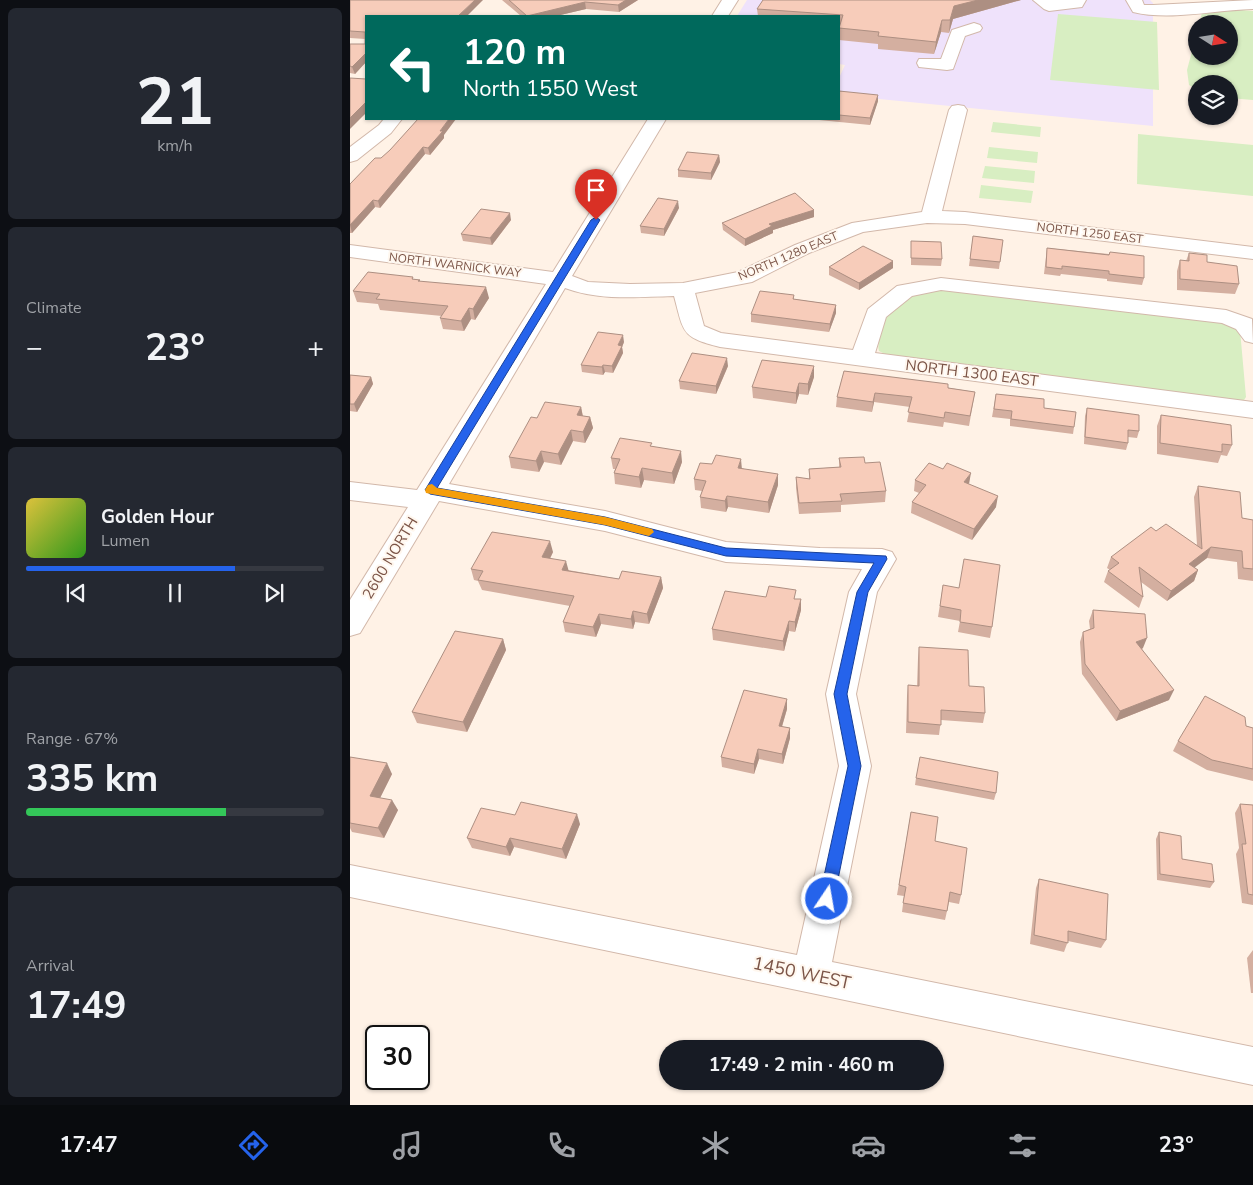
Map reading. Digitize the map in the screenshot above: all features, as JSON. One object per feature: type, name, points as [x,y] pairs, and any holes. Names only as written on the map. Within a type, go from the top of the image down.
[{"type":"street","points":[[721,15],[730,0]]},
{"type":"street","points":[[1030,12],[1045,3],[1077,4],[1078,0]]},
{"type":"street","points":[[1134,0],[1138,9],[1162,12],[1253,4]]},
{"type":"street","points":[[925,63],[947,65],[958,34],[974,28]]},
{"type":"street","points":[[929,217],[958,110]]},
{"type":"street","points":[[350,156],[385,129],[392,120]]},
{"type":"street","name":"2600 NORTH","points":[[350,626],[656,120]]},
{"type":"street","name":"NORTH 1250 EAST","points":[[929,217],[965,218],[1253,253]]},
{"type":"street","name":"NORTH 1280 EAST","points":[[560,279],[585,288],[630,291],[683,289],[744,277],[802,249],[859,227],[929,217]]},
{"type":"street","name":"NORTH WARNICK WAY","points":[[350,251],[560,279]]},
{"type":"street","points":[[862,359],[876,314],[905,291],[941,284],[1226,317],[1248,330]]},
{"type":"street","name":"NORTH 1300 EAST","points":[[683,289],[694,328],[705,336],[720,340],[1253,410]]},
{"type":"street","points":[[350,491],[423,503],[605,521],[726,552],[882,559],[863,592],[841,694],[855,766],[811,975]]},
{"type":"street","points":[[350,509],[423,503]]},
{"type":"street","name":"1450 WEST","points":[[350,881],[1253,1066]]},
{"type":"shaded area","points":[[747,0],[1150,0],[1153,3],[1153,126],[840,95],[840,76],[845,65],[840,64],[840,15],[738,15]]},
{"type":"green space","points":[[1217,8],[1253,11],[1253,100],[1238,99],[1238,75],[1188,75],[1188,78],[1187,70],[1188,65],[1238,65],[1238,15],[1201,15],[1203,9]]},
{"type":"green space","points":[[1058,14],[1157,22],[1159,90],[1050,80]]},
{"type":"green space","points":[[993,122],[1041,127],[1040,137],[991,132]]},
{"type":"green space","points":[[1138,134],[1253,145],[1253,196],[1137,184]]},
{"type":"green space","points":[[989,147],[1038,152],[1037,163],[987,158]]},
{"type":"green space","points":[[985,166],[1035,171],[1034,183],[982,178]]},
{"type":"green space","points":[[981,185],[1033,191],[1031,203],[979,198]]},
{"type":"green space","points":[[945,289],[1228,322],[1240,330],[1246,397],[1244,400],[1238,401],[885,354],[879,351],[878,346],[885,321],[897,305],[923,293]]},
{"type":"building","points":[[350,0],[475,0],[459,15],[365,15],[365,32],[350,31]]},
{"type":"building","points":[[509,0],[626,0],[618,5],[585,2],[526,15]]},
{"type":"building","points":[[763,0],[978,0],[954,6],[950,20],[942,20],[936,42],[878,36],[879,32],[840,28],[843,15],[757,9]]},
{"type":"building","points":[[350,44],[365,44],[365,54],[352,67],[350,66]]},
{"type":"building","points":[[350,78],[365,79],[365,103],[350,118]]},
{"type":"building","points":[[840,91],[878,95],[870,118],[840,115]]},
{"type":"building","points":[[417,120],[448,120],[440,131],[443,131],[428,148],[423,147],[378,201],[373,200],[350,225],[350,184],[375,158],[381,158]]},
{"type":"building","points":[[687,152],[719,155],[711,173],[678,170]]},
{"type":"building","points":[[795,193],[814,210],[769,224],[772,226],[745,239],[722,223]]},
{"type":"building","points":[[658,198],[678,201],[664,229],[640,226]]},
{"type":"building","points":[[481,209],[510,213],[490,238],[461,234]]},
{"type":"building","points":[[973,236],[1003,240],[1000,262],[970,259]]},
{"type":"building","points":[[911,241],[941,242],[942,259],[911,258]]},
{"type":"building","points":[[863,246],[893,261],[859,283],[829,267]]},
{"type":"building","points":[[1047,248],[1109,255],[1110,252],[1144,256],[1144,278],[1109,274],[1109,271],[1062,266],[1062,269],[1046,267]]},
{"type":"building","points":[[1189,253],[1207,255],[1207,262],[1237,266],[1239,284],[1180,279],[1180,260],[1189,261]]},
{"type":"building","points":[[368,272],[413,277],[412,279],[420,280],[418,281],[486,287],[473,309],[469,308],[461,321],[440,318],[448,306],[376,299],[380,294],[353,291]]},
{"type":"building","points":[[760,291],[794,295],[793,299],[836,305],[830,324],[751,314]]},
{"type":"building","points":[[598,332],[623,335],[618,345],[622,346],[612,366],[581,365]]},
{"type":"building","points":[[692,353],[727,358],[716,386],[679,381]]},
{"type":"building","points":[[762,360],[814,366],[808,384],[799,383],[796,393],[752,387]]},
{"type":"building","points":[[844,371],[948,384],[948,388],[975,392],[970,416],[945,412],[944,418],[908,412],[912,397],[875,393],[873,402],[837,397]]},
{"type":"building","points":[[350,375],[371,377],[354,404],[350,404]]},
{"type":"building","points":[[996,394],[1044,399],[1044,408],[1076,412],[1074,427],[1011,419],[1012,411],[994,409]]},
{"type":"building","points":[[545,402],[581,407],[577,415],[590,417],[583,432],[571,430],[558,454],[541,451],[536,461],[509,457],[531,417],[537,418]]},
{"type":"building","points":[[1087,408],[1139,415],[1139,431],[1128,430],[1128,443],[1085,437]]},
{"type":"building","points":[[1161,415],[1231,425],[1232,445],[1222,444],[1222,452],[1160,443]]},
{"type":"building","points":[[620,438],[652,443],[650,446],[681,451],[672,473],[642,468],[639,477],[614,473],[620,459],[611,458]]},
{"type":"building","points":[[716,455],[741,459],[738,468],[778,474],[768,502],[727,496],[725,501],[700,497],[706,481],[694,479],[700,463],[712,464]]},
{"type":"building","points":[[864,457],[865,463],[880,462],[886,491],[840,494],[842,501],[799,503],[796,477],[810,479],[809,469],[841,467],[839,458]]},
{"type":"building","points":[[929,463],[943,469],[947,463],[971,473],[964,482],[998,496],[974,529],[912,502],[926,485],[915,480]]},
{"type":"building","points":[[1198,486],[1240,492],[1242,518],[1253,520],[1253,569],[1243,568],[1242,551],[1211,547],[1189,564],[1198,570],[1171,591],[1139,567],[1143,597],[1108,571],[1119,563],[1111,557],[1151,527],[1156,531],[1166,524],[1202,549]]},
{"type":"building","points":[[492,532],[550,541],[542,557],[566,561],[562,570],[619,579],[622,571],[661,577],[647,614],[633,611],[631,619],[599,614],[593,627],[563,622],[574,596],[478,580],[483,571],[471,569]]},
{"type":"building","points":[[964,559],[1000,565],[992,627],[960,622],[961,610],[940,606],[943,585],[959,588]]},
{"type":"building","points":[[769,586],[796,590],[794,599],[801,599],[795,622],[789,621],[783,641],[712,629],[725,591],[766,597]]},
{"type":"building","points":[[1093,610],[1145,614],[1147,638],[1136,642],[1174,690],[1120,711],[1085,664],[1083,632],[1094,628]]},
{"type":"building","points":[[455,631],[503,639],[463,722],[412,712]]},
{"type":"building","points":[[919,647],[968,650],[969,686],[984,687],[985,713],[941,710],[941,725],[908,722],[908,685],[919,686]]},
{"type":"building","points":[[744,690],[787,699],[779,726],[790,728],[782,754],[758,749],[754,764],[721,757]]},
{"type":"building","points":[[1205,696],[1245,717],[1246,726],[1253,728],[1253,769],[1212,760],[1178,741]]},
{"type":"building","points":[[350,757],[387,763],[370,796],[392,800],[378,828],[350,823]]},
{"type":"building","points":[[920,757],[998,772],[996,793],[916,778]]},
{"type":"building","points":[[521,802],[577,814],[562,849],[510,838],[506,847],[467,838],[481,808],[515,815]]},
{"type":"building","points":[[1240,804],[1253,805],[1253,895],[1248,894],[1242,844],[1246,844]]},
{"type":"building","points":[[911,812],[938,817],[935,841],[967,848],[961,895],[950,892],[947,911],[903,903],[906,887],[899,885]]},
{"type":"building","points":[[1159,832],[1181,836],[1182,859],[1212,864],[1214,882],[1160,874]]},
{"type":"building","points":[[1039,879],[1108,894],[1106,940],[1068,931],[1068,943],[1034,935]]},
{"type":"slow traffic","points":[[432,488],[430,490],[605,521],[649,532]]},
{"type":"route","points":[[596,220],[430,490],[605,521],[726,552],[820,558],[882,559],[863,592],[841,694],[855,766],[827,899]]}]
